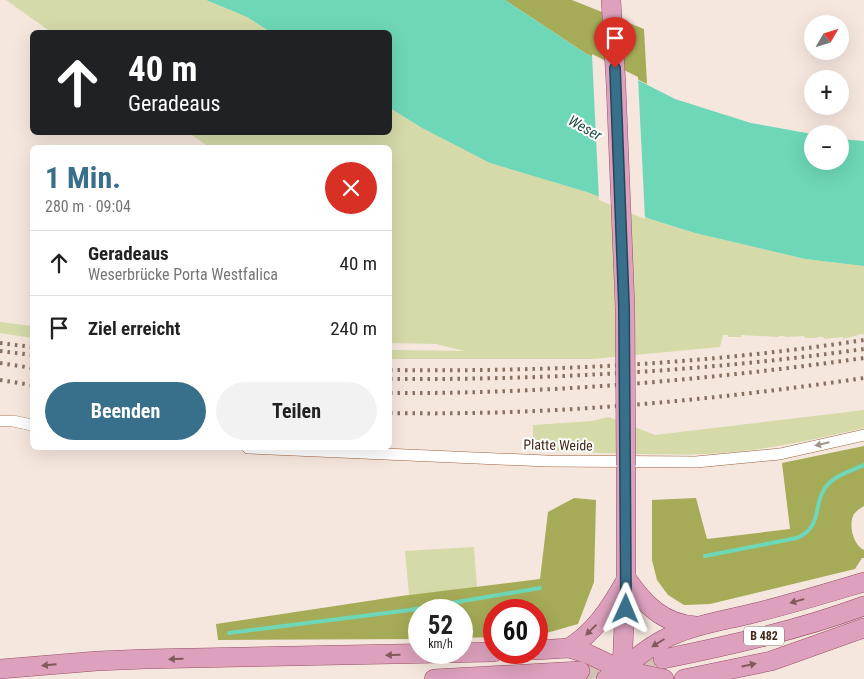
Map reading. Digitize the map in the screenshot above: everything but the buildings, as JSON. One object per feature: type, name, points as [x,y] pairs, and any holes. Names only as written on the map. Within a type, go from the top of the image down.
[{"type":"main road","points":[[610,0],[616,85],[624,288],[626,578],[622,670]]},
{"type":"main road","points":[[626,578],[655,613],[673,622],[700,626]]},
{"type":"main road","points":[[569,648],[584,638],[598,623],[626,578]]},
{"type":"main road","points":[[606,679],[622,670],[660,641],[700,626],[864,582]]},
{"type":"main road","name":"B 482","points":[[663,659],[727,646],[793,629],[864,606]]},
{"type":"main road","points":[[684,679],[770,661],[864,628]]},
{"type":"main road","points":[[548,649],[569,648],[588,654],[622,670],[664,679]]},
{"type":"main road","points":[[0,669],[145,659],[483,652]]},
{"type":"main road","points":[[434,679],[580,670]]},
{"type":"street","points":[[0,421],[13,421],[30,425]]},
{"type":"street","name":"Platte Weide","points":[[294,450],[547,461],[696,462],[780,454],[864,435]]},
{"type":"shaded area","points":[[6,0],[206,0],[247,17],[267,30],[48,30]]},
{"type":"shaded area","points":[[505,0],[572,0],[644,29],[647,84],[585,53]]},
{"type":"shaded area","points":[[392,109],[422,128],[490,163],[590,193],[650,219],[695,233],[805,259],[864,266],[864,335],[843,339],[843,337],[824,339],[823,337],[805,338],[804,336],[741,335],[741,337],[728,337],[728,335],[723,335],[720,347],[592,359],[392,359],[392,350],[465,351],[436,344],[392,343],[392,145],[206,145],[192,135],[392,135]]},
{"type":"shaded area","points":[[0,322],[30,326],[30,338],[0,333]]},
{"type":"shaded area","points":[[864,410],[864,428],[805,441],[745,451],[705,454],[619,454],[533,450],[533,425],[592,421],[609,417],[655,435]]},
{"type":"shaded area","points":[[864,446],[864,506],[854,514],[851,523],[854,539],[864,550],[864,558],[862,558],[855,569],[710,604],[684,605],[668,595],[657,580],[652,560],[652,500],[696,498],[707,539],[790,529],[782,463]]},
{"type":"shaded area","points":[[574,498],[596,500],[594,582],[578,624],[548,633],[548,599],[483,599],[483,637],[473,638],[473,599],[408,599],[408,639],[218,640],[216,624],[401,596],[540,579],[548,512]]},
{"type":"shaded area","points":[[474,547],[477,588],[409,595],[405,551]]},
{"type":"water","name":"Weser","points":[[206,0],[505,0],[585,53],[675,99],[751,123],[804,133],[804,170],[849,170],[849,140],[864,141],[864,266],[805,259],[695,233],[650,219],[590,193],[490,163],[422,128],[392,109],[392,30],[267,30],[247,17]]},
{"type":"pier","points":[[592,54],[638,77],[645,219],[599,200]]},
{"type":"waterway","points":[[705,556],[797,538],[806,533],[815,520],[820,498],[829,483],[841,475],[864,465]]},
{"type":"waterway","points":[[229,633],[410,610],[540,588]]},
{"type":"tunnel","points":[[580,671],[663,659]]},
{"type":"railway","points":[[392,370],[509,370],[628,365],[746,355],[864,340]]},
{"type":"railway","points":[[0,343],[30,347]]},
{"type":"railway","points":[[392,379],[509,378],[628,373],[746,363],[864,349]]},
{"type":"railway","points":[[0,351],[30,355]]},
{"type":"railway","points":[[392,393],[509,391],[628,384],[746,373],[864,358]]},
{"type":"railway","points":[[0,363],[30,368]]},
{"type":"railway","points":[[392,413],[509,412],[628,405],[746,394],[864,378]]},
{"type":"railway","points":[[0,380],[30,385]]},
{"type":"route","points":[[615,68],[624,307],[626,609]]}]
